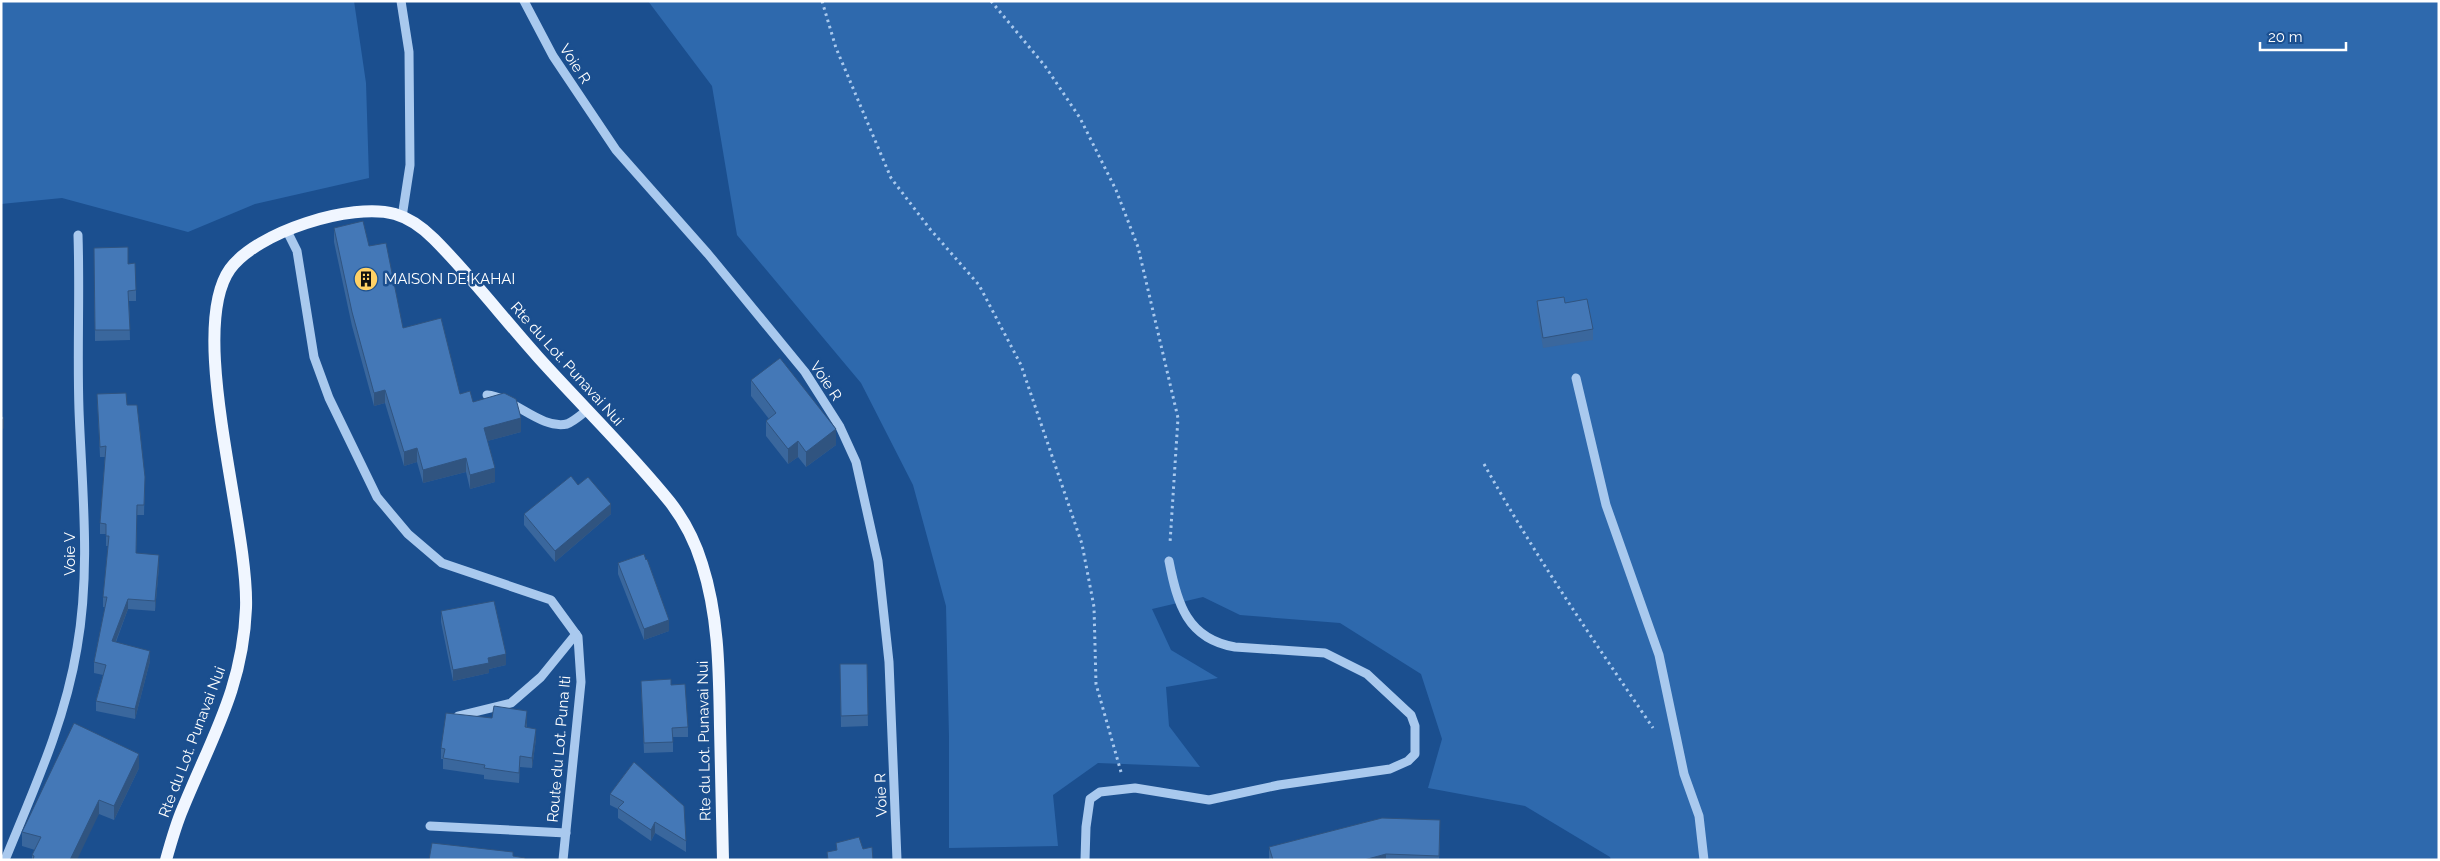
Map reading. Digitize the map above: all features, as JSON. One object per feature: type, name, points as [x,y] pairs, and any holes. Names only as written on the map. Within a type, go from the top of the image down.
[{"type":"main road","name":"Rte du Lot. Punavai Nui","points":[[166,860],[183,808],[200,773],[233,690],[242,656],[245,616],[245,568],[218,381],[213,331],[220,286],[243,254],[264,241],[323,217],[376,211],[402,218],[432,237],[586,411],[669,501],[685,524],[703,566],[720,660],[723,860]]},
{"type":"street","points":[[401,1],[409,52],[410,165],[402,218]]},
{"type":"street","name":"Voie R","points":[[524,1],[553,56],[616,150],[708,254],[805,372],[840,427],[856,462],[878,561],[889,662],[897,860]]},
{"type":"street","name":"Route du Lot. Puna Iti","points":[[287,231],[298,251],[314,357],[332,407],[377,497],[408,534],[442,563],[551,600],[578,638],[581,682],[563,860]]},
{"type":"street","name":"Voie V","points":[[5,860],[44,765],[61,712],[77,648],[84,582],[85,544],[78,386],[80,298],[78,235]]},
{"type":"street","points":[[1576,378],[1606,505],[1659,655],[1684,774],[1699,816],[1704,860]]},
{"type":"street","points":[[487,395],[500,396],[551,424],[568,424],[586,411]]},
{"type":"street","points":[[1085,860],[1090,799],[1100,792],[1135,788],[1209,800],[1279,785],[1390,769],[1408,761],[1415,754],[1415,726],[1411,715],[1367,674],[1325,653],[1229,646],[1202,634],[1181,609],[1169,560]]},
{"type":"street","points":[[458,716],[511,703],[541,678],[576,634]]},
{"type":"street","points":[[430,826],[566,834]]},
{"type":"path","points":[[822,1],[836,48],[891,178],[930,229],[979,285],[1021,365],[1082,544],[1094,607],[1096,684],[1126,789]]},
{"type":"path","points":[[990,1],[1045,66],[1080,118],[1116,190],[1138,247],[1178,418],[1169,560]]},
{"type":"path","points":[[1484,464],[1516,521],[1556,585],[1654,730]]},
{"type":"shaded area","points":[[1,1],[354,1],[366,83],[369,178],[255,204],[188,232],[62,198],[1,204]]},
{"type":"shaded area","points":[[648,1],[2439,1],[2439,860],[1611,860],[1610,857],[1525,806],[1428,788],[1442,739],[1421,674],[1340,623],[1240,615],[1203,597],[1152,609],[1171,650],[1218,678],[1166,687],[1169,726],[1200,767],[1098,763],[1053,795],[1058,846],[949,848],[946,606],[913,485],[861,383],[737,235],[712,86]]},
{"type":"building","points":[[363,221],[369,246],[386,243],[403,328],[441,318],[460,394],[470,391],[473,402],[504,393],[516,399],[521,418],[484,428],[495,468],[470,475],[466,458],[423,470],[417,448],[404,452],[385,390],[374,393],[352,312],[334,228]]},
{"type":"building","points":[[128,247],[128,264],[135,263],[136,290],[128,291],[130,330],[95,330],[94,248]]},
{"type":"building","points":[[1564,297],[1565,303],[1587,299],[1593,329],[1543,338],[1537,301]]},
{"type":"building","points":[[780,358],[836,429],[806,452],[798,441],[788,449],[766,421],[776,413],[751,380]]},
{"type":"building","points":[[126,393],[127,405],[137,405],[145,477],[144,505],[137,505],[136,553],[159,555],[155,601],[128,599],[112,641],[150,651],[135,709],[96,701],[106,665],[94,662],[107,597],[103,597],[109,536],[106,536],[106,524],[100,523],[106,446],[100,447],[97,394]]},
{"type":"building","points":[[571,476],[578,485],[588,477],[611,504],[555,551],[524,514]]},
{"type":"building","points":[[644,554],[669,620],[644,629],[618,563]]},
{"type":"building","points":[[494,601],[506,654],[488,658],[489,663],[453,670],[441,611]]},
{"type":"building","points":[[840,664],[867,664],[868,715],[841,716]]},
{"type":"building","points":[[671,679],[671,685],[685,684],[688,727],[672,728],[673,742],[644,743],[641,681]]},
{"type":"building","points":[[494,706],[527,711],[525,727],[536,729],[532,758],[520,756],[519,773],[484,768],[485,765],[443,758],[445,749],[441,748],[446,713],[492,718]]},
{"type":"building","points":[[74,723],[139,754],[114,806],[99,800],[70,860],[33,860],[34,856],[32,855],[41,837],[22,832]]},
{"type":"building","points":[[634,762],[684,806],[686,841],[655,822],[651,830],[618,808],[624,802],[610,794]]},
{"type":"building","points":[[1382,818],[1440,820],[1439,856],[1386,854],[1364,860],[1273,860],[1269,847]]},
{"type":"building","points":[[859,837],[863,849],[872,847],[873,860],[828,860],[827,852],[837,850],[836,843]]},
{"type":"building","points":[[432,843],[513,852],[513,856],[525,858],[525,860],[429,860]]},
{"type":"place","name":"MAISON DE KAHAI","points":[[366,279]]}]
